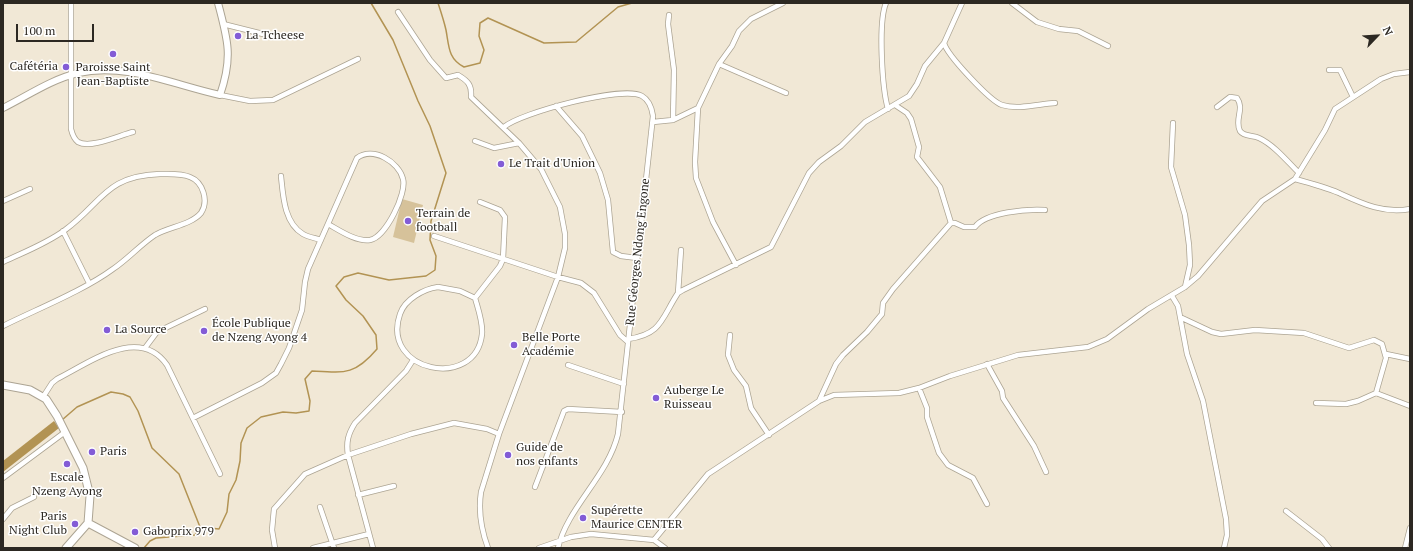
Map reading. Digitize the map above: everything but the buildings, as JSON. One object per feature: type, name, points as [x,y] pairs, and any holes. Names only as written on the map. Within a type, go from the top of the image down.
[{"type":"main road","points":[[3,385],[30,390],[43,397],[57,416],[83,468],[88,483],[90,496],[88,523],[66,548]]},
{"type":"main road","points":[[88,523],[135,548]]},
{"type":"street","points":[[71,3],[71,129],[74,137],[79,142],[100,142],[133,132]]},
{"type":"street","points":[[218,3],[229,52],[228,65],[220,95]]},
{"type":"street","points":[[736,265],[713,222],[696,178],[695,162],[698,108],[719,64],[732,46],[739,31],[751,19],[784,3]]},
{"type":"street","points":[[886,3],[882,13],[881,27],[888,109]]},
{"type":"street","points":[[678,293],[771,247],[809,173],[819,162],[841,146],[865,122],[909,96],[917,84],[925,66],[944,43],[962,3]]},
{"type":"street","points":[[1012,3],[1037,22],[1059,29],[1078,31],[1108,46]]},
{"type":"street","points":[[398,12],[430,60],[446,78],[458,75],[469,83],[472,88],[471,97],[504,127],[542,170],[560,207],[565,248],[558,277],[500,434],[484,480],[479,501],[480,522],[488,548]]},
{"type":"street","points":[[669,15],[668,30],[674,70],[673,120]]},
{"type":"street","points":[[223,24],[271,36],[286,37]]},
{"type":"street","points":[[944,43],[974,82],[991,99],[1001,105],[1012,107],[1055,103]]},
{"type":"street","points":[[3,108],[70,75],[88,71],[116,71],[155,78],[250,102],[273,100],[358,59]]},
{"type":"street","points":[[719,64],[786,93]]},
{"type":"street","points":[[1329,70],[1340,70],[1353,97]]},
{"type":"street","points":[[654,540],[708,474],[819,401],[834,395],[894,393],[919,388],[950,376],[1018,355],[1036,354],[1088,346],[1107,339],[1148,309],[1185,287],[1198,276],[1262,201],[1295,179],[1325,130],[1335,109],[1381,79],[1394,74],[1410,72]]},
{"type":"street","name":"Rue Géorges Ndong Engone","points":[[504,127],[512,121],[556,106],[596,97],[636,94],[641,95],[652,110],[653,122],[628,340],[622,412],[616,443],[560,540],[558,548]]},
{"type":"street","points":[[1217,108],[1230,97],[1238,98],[1241,103],[1238,125],[1240,132],[1258,138],[1268,144],[1299,173]]},
{"type":"street","points":[[895,105],[907,113],[911,119],[919,147],[917,156],[940,187],[950,223]]},
{"type":"street","points":[[556,106],[582,136],[600,173],[608,200],[613,252],[621,256],[637,258]]},
{"type":"street","points":[[653,122],[673,120],[698,108]]},
{"type":"street","points":[[1173,123],[1171,167],[1185,215],[1189,245],[1190,265],[1185,287]]},
{"type":"street","points":[[475,141],[494,148],[519,143]]},
{"type":"street","points":[[193,418],[262,383],[276,373],[289,348],[299,322],[308,269],[328,224],[358,158],[361,155],[367,154],[377,155],[387,159],[399,170],[403,178],[404,185],[392,219],[382,234],[369,240],[363,240],[328,224]]},
{"type":"street","points":[[3,262],[63,232],[81,217],[102,194],[120,182],[128,179],[149,175],[186,175],[192,178],[202,188],[204,200],[203,208],[196,217],[157,234],[113,269],[89,283],[3,326]]},
{"type":"street","points":[[281,176],[289,217],[293,226],[304,234],[321,240]]},
{"type":"street","points":[[1295,179],[1320,186],[1356,202],[1386,211],[1410,209]]},
{"type":"street","points":[[3,201],[30,189]]},
{"type":"street","points":[[475,298],[495,274],[503,259],[504,212],[480,202]]},
{"type":"street","points":[[950,223],[955,223],[964,227],[974,227],[978,223],[987,219],[1005,214],[1031,209],[1045,210]]},
{"type":"street","points":[[819,401],[836,364],[882,314],[883,303],[893,289],[950,223]]},
{"type":"street","points":[[63,232],[89,283]]},
{"type":"street","points":[[434,236],[558,277],[581,283],[594,293],[620,336],[628,340],[645,336],[654,330],[678,293],[681,250]]},
{"type":"street","points":[[438,287],[460,291],[475,298],[480,314],[482,333],[478,351],[463,364],[446,368],[428,368],[413,360],[405,352],[400,342],[398,320],[402,309],[410,301],[427,288],[438,287]]},
{"type":"street","points":[[1172,296],[1178,306],[1182,318],[1187,354],[1203,402],[1226,519],[1227,535],[1224,548]]},
{"type":"street","points":[[145,348],[156,332],[205,309]]},
{"type":"street","points":[[1182,318],[1212,332],[1221,334],[1255,330],[1304,333],[1349,348],[1374,340],[1382,344],[1386,354],[1385,368],[1376,393]]},
{"type":"street","points":[[730,335],[728,355],[734,370],[746,386],[751,408],[769,435]]},
{"type":"street","points":[[43,397],[52,383],[57,379],[102,357],[129,346],[145,348],[163,360],[220,474]]},
{"type":"street","points":[[1386,354],[1410,359]]},
{"type":"street","points":[[373,548],[368,534],[346,446],[349,432],[406,371],[413,360]]},
{"type":"street","points":[[987,364],[1002,391],[1003,398],[1034,446],[1046,472]]},
{"type":"street","points":[[568,366],[624,384]]},
{"type":"street","points":[[919,388],[927,408],[926,417],[939,453],[948,465],[973,478],[987,504]]},
{"type":"street","points":[[1316,403],[1346,404],[1358,401],[1376,393],[1410,406]]},
{"type":"street","points":[[535,486],[564,411],[568,409],[622,412]]},
{"type":"street","points":[[275,548],[272,530],[274,509],[280,500],[304,474],[348,455],[411,434],[454,423],[487,429],[500,434]]},
{"type":"street","points":[[3,478],[64,431]]},
{"type":"street","points":[[358,496],[394,486]]},
{"type":"street","points":[[3,519],[12,508],[34,496]]},
{"type":"street","points":[[320,506],[333,546]]},
{"type":"street","points":[[1286,511],[1322,539],[1329,548]]},
{"type":"street","points":[[1405,548],[1410,528]]},
{"type":"street","points":[[313,548],[333,546],[368,534]]},
{"type":"street","points":[[539,548],[560,540],[591,534],[654,540],[665,548]]},
{"type":"shaded area","name":"Terrain de football","points":[[402,199],[423,205],[414,243],[393,237]]},
{"type":"shaded area","points":[[54,421],[59,428],[3,472],[3,461]]},
{"type":"waterway","points":[[62,420],[77,407],[111,392],[130,397],[138,411],[152,448],[179,474],[200,527],[219,529],[227,512],[229,494],[236,480],[240,461],[241,443],[247,428],[261,417],[283,412],[296,413],[309,411],[310,401],[305,379],[312,371],[341,372],[355,368],[362,364],[377,349],[376,335],[363,316],[346,300],[336,286],[344,277],[358,273],[389,280],[426,276],[435,270],[436,256],[430,240],[431,221],[446,173],[430,126],[393,40],[371,3]]},
{"type":"waterway","points":[[438,3],[450,52],[455,60],[464,67],[480,63],[484,50],[479,36],[480,23],[488,18],[544,43],[576,42],[618,7],[632,3]]},
{"type":"waterway","points":[[144,548],[150,541],[156,538],[195,535],[200,527]]},
{"type":"place","name":"La Tcheese","points":[[238,36]]},
{"type":"place","name":"Paroisse Saint Jean-Baptiste","points":[[113,54]]},
{"type":"place","name":"Cafétéria","points":[[66,67]]},
{"type":"place","name":"Le Trait d'Union","points":[[501,164]]},
{"type":"place","name":"Terrain de football","points":[[408,221]]},
{"type":"place","name":"La Source","points":[[107,330]]},
{"type":"place","name":"École Publique de Nzeng Ayong 4","points":[[204,331]]},
{"type":"place","name":"Belle Porte Académie","points":[[514,345]]},
{"type":"place","name":"Auberge Le Ruisseau","points":[[656,398]]},
{"type":"place","name":"Paris","points":[[92,452]]},
{"type":"place","name":"Guide de nos enfants","points":[[508,455]]},
{"type":"place","name":"Escale Nzeng Ayong","points":[[67,464]]},
{"type":"place","name":"Supérette Maurice CENTER","points":[[583,518]]},
{"type":"place","name":"Paris Night Club","points":[[75,524]]},
{"type":"place","name":"Gaboprix 979","points":[[135,532]]}]
